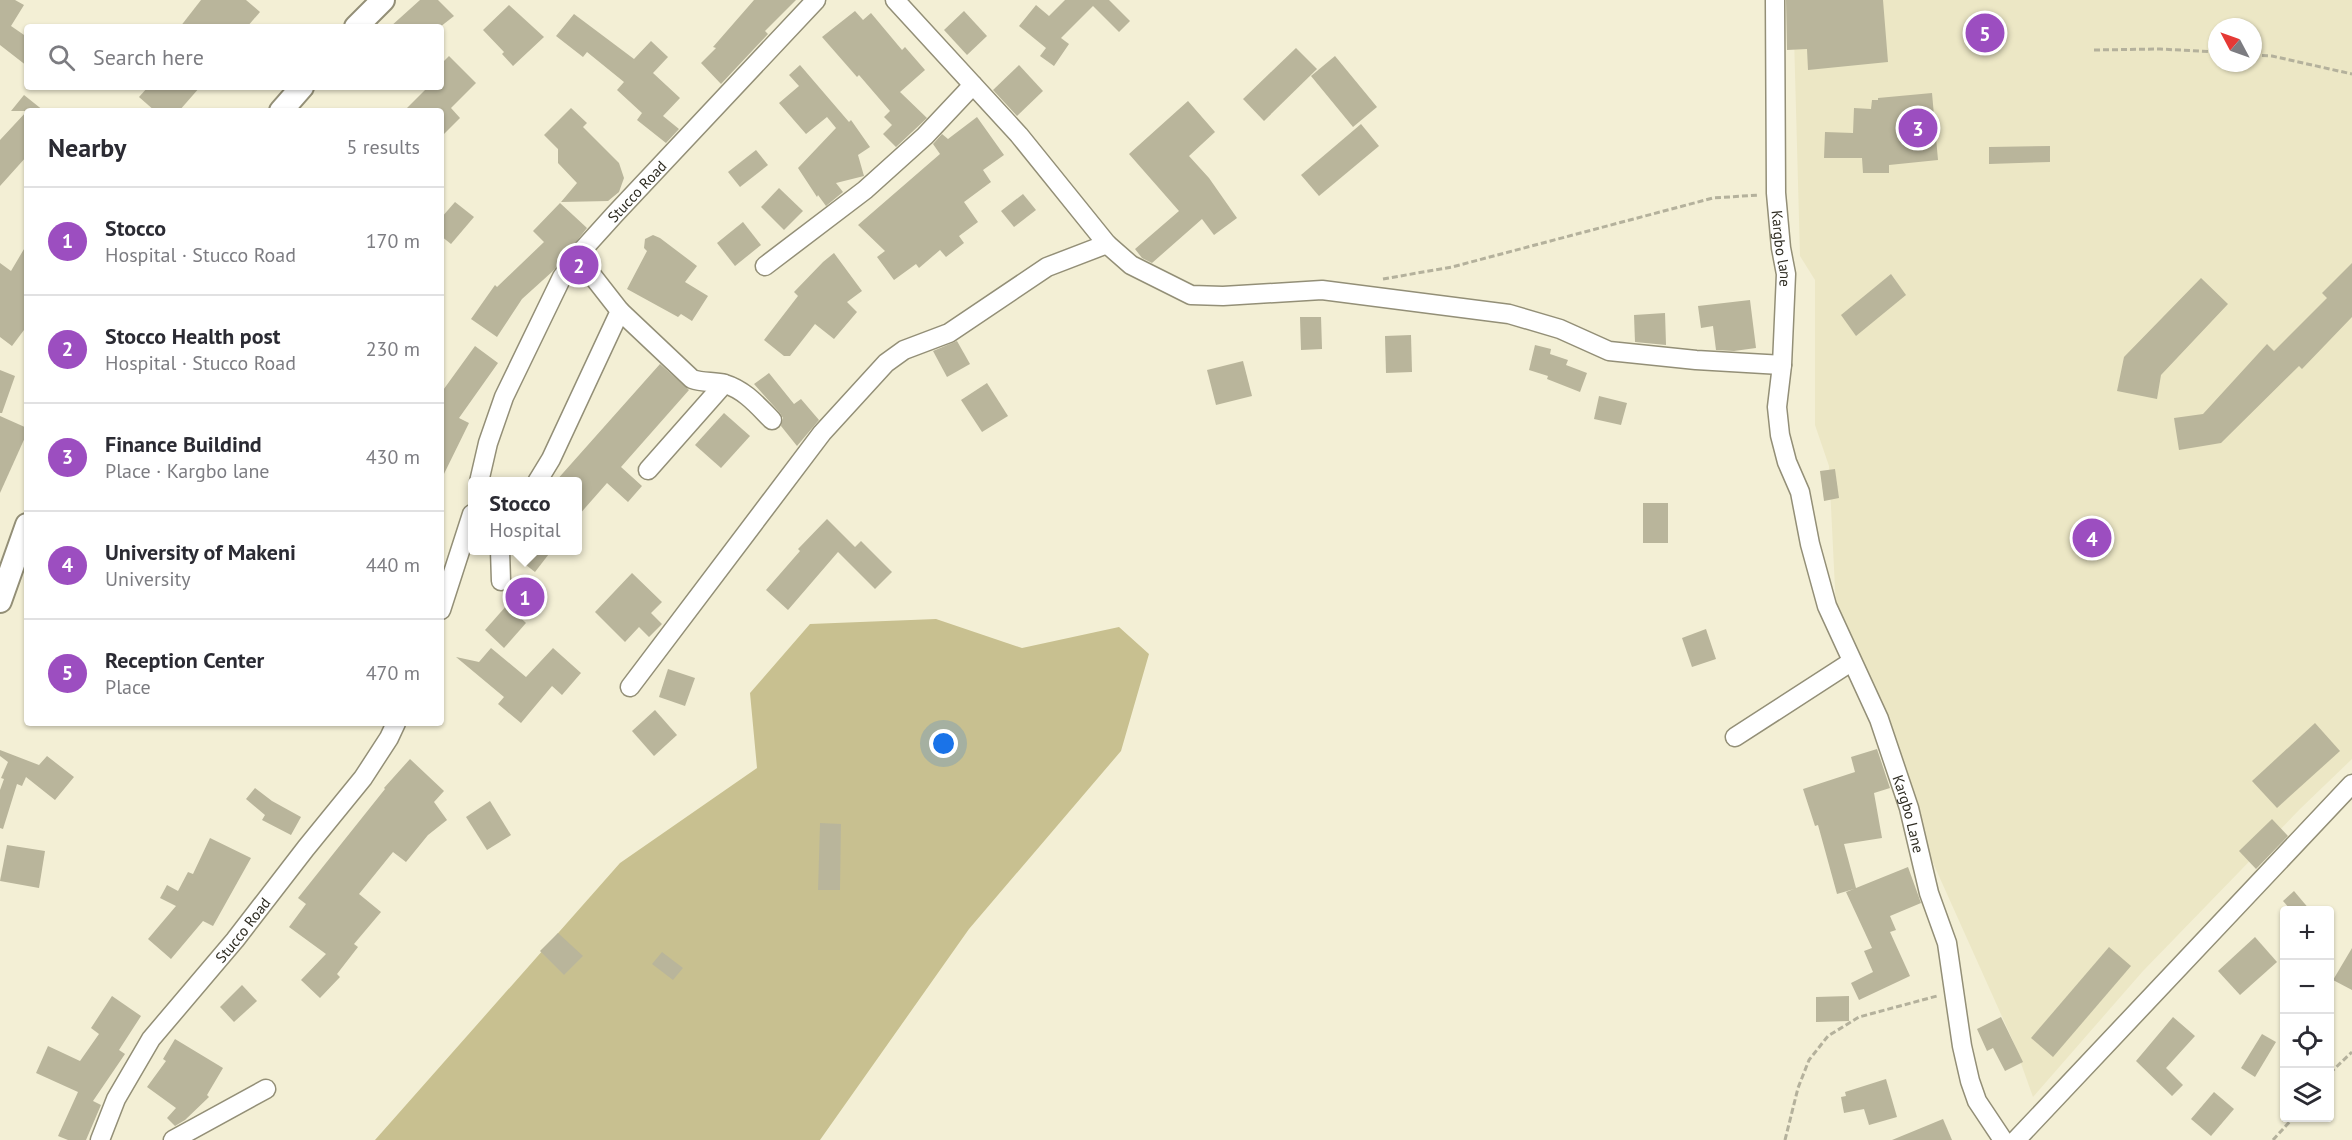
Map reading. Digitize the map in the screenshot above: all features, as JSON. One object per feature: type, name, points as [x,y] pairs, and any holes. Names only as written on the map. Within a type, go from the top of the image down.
[{"type":"main road","points":[[360,24],[383,0]]},
{"type":"main road","points":[[284,108],[299,90]]},
{"type":"main road","points":[[0,601],[24,533]]},
{"type":"street","name":"Stucco Road","points":[[480,477],[488,443],[504,398],[562,277],[577,256],[816,0]]},
{"type":"street","points":[[894,0],[1019,135],[1107,244],[1131,265],[1191,295],[1223,296],[1322,290],[1509,314],[1560,329],[1609,351],[1695,360],[1782,365]]},
{"type":"street","name":"Kargbo lane","points":[[1775,0],[1776,194],[1786,274],[1782,365],[1777,407],[1786,462],[1800,492]]},
{"type":"street","points":[[765,266],[865,190],[925,135],[973,85]]},
{"type":"street","points":[[630,687],[822,433],[886,363],[904,350],[949,333],[1047,267],[1107,244]]},
{"type":"street","points":[[577,256],[620,311],[692,379],[724,384],[742,391],[772,420]]},
{"type":"street","points":[[540,477],[551,459],[620,311]]},
{"type":"street","points":[[648,470],[724,384]]},
{"type":"street","name":"Kargbo Lane","points":[[1800,492],[1810,544],[1827,606],[1879,719],[1909,808],[1929,893],[1947,943],[1962,1046],[1970,1081],[1977,1101],[2003,1140]]},
{"type":"street","points":[[444,601],[468,526]]},
{"type":"street","points":[[500,555],[501,581]]},
{"type":"street","points":[[1735,737],[1851,662]]},
{"type":"street","name":"Stucco Road","points":[[100,1140],[116,1099],[151,1039],[235,940],[363,778],[395,726]]},
{"type":"street","points":[[2016,1140],[2352,784]]},
{"type":"street","points":[[173,1140],[266,1089]]},
{"type":"path","points":[[2094,50],[2160,49],[2208,52]]},
{"type":"path","points":[[2262,55],[2352,75]]},
{"type":"path","points":[[1376,280],[1452,267],[1713,198],[1776,194]]},
{"type":"path","points":[[1785,1140],[1795,1099],[1809,1060],[1828,1036],[1858,1017],[1887,1011],[1927,997],[1954,993]]},
{"type":"path","points":[[2334,1069],[2352,1052]]},
{"type":"path","points":[[2273,1140],[2289,1122]]},
{"type":"shaded area","points":[[1793,0],[2352,0],[2352,759],[2300,809],[2143,971],[2033,1097],[2013,1041],[1925,845],[1879,697],[1836,609],[1829,466],[1815,425],[1815,280],[1800,256]]},
{"type":"shaded area","points":[[936,619],[1022,648],[1119,627],[1149,654],[1121,751],[969,929],[820,1140],[375,1140],[620,863],[757,768],[750,693],[810,624]]},
{"type":"building","points":[[0,0],[15,0],[24,5],[11,26],[24,35],[24,64],[0,45]]},
{"type":"building","points":[[201,0],[246,0],[260,12],[250,24],[182,24]]},
{"type":"building","points":[[420,0],[438,0],[454,16],[444,24],[393,24]]},
{"type":"building","points":[[754,0],[796,0],[765,31],[768,34],[721,84],[701,63],[716,48],[713,47]]},
{"type":"building","points":[[1065,0],[1109,0],[1130,21],[1119,32],[1093,6],[1061,38],[1069,44],[1054,66],[1040,56],[1046,48],[1019,26],[1036,5],[1049,16]]},
{"type":"building","points":[[1786,0],[1883,0],[1888,62],[1808,70],[1807,49],[1787,50]]},
{"type":"building","points":[[509,5],[544,37],[513,66],[502,54],[504,52],[483,30]]},
{"type":"building","points":[[855,11],[863,20],[871,13],[902,50],[905,47],[925,70],[900,92],[927,118],[896,147],[883,134],[892,125],[884,117],[890,111],[822,37]]},
{"type":"building","points":[[964,11],[987,36],[967,55],[944,30]]},
{"type":"building","points":[[574,14],[634,59],[651,41],[668,57],[653,73],[680,98],[663,116],[679,129],[666,143],[637,120],[642,113],[617,90],[624,82],[587,52],[583,57],[556,36]]},
{"type":"building","points":[[1296,48],[1317,69],[1264,121],[1243,99]]},
{"type":"building","points":[[449,56],[476,83],[451,108],[460,118],[444,134],[444,108],[407,108],[425,90],[444,90],[444,61]]},
{"type":"building","points":[[1335,56],[1377,107],[1353,127],[1311,76]]},
{"type":"building","points":[[800,65],[849,122],[851,120],[870,147],[858,155],[864,176],[836,183],[843,192],[826,206],[818,195],[817,197],[798,168],[836,128],[827,117],[806,134],[779,103],[799,86],[789,75]]},
{"type":"building","points":[[1019,65],[1043,91],[1017,116],[993,90]]},
{"type":"building","points":[[145,90],[197,90],[182,108],[152,108],[139,97]]},
{"type":"building","points":[[1932,93],[1938,160],[1889,165],[1889,173],[1863,173],[1862,158],[1824,158],[1825,132],[1853,133],[1854,108],[1871,109],[1872,100],[1878,100],[1878,98]]},
{"type":"building","points":[[24,95],[40,108],[24,108],[24,111],[11,111]]},
{"type":"building","points":[[1188,101],[1215,132],[1189,156],[1209,178],[1237,218],[1214,235],[1202,219],[1152,263],[1142,258],[1135,249],[1179,211],[1129,154]]},
{"type":"building","points":[[571,108],[587,123],[583,127],[619,163],[624,178],[619,192],[608,201],[561,202],[577,183],[558,163],[558,149],[544,135]]},
{"type":"building","points":[[24,114],[24,159],[0,186],[0,140]]},
{"type":"building","points":[[977,117],[1004,155],[983,170],[991,182],[964,202],[978,222],[959,236],[964,243],[946,257],[940,250],[919,268],[916,264],[894,280],[877,257],[885,251],[858,225],[940,154],[933,144],[942,134],[948,139]]},
{"type":"building","points":[[1361,124],[1379,146],[1319,196],[1301,175]]},
{"type":"building","points":[[2050,146],[2050,162],[1989,164],[1989,147]]},
{"type":"building","points":[[756,150],[768,165],[740,187],[728,172]]},
{"type":"building","points":[[779,188],[803,211],[784,230],[761,207]]},
{"type":"building","points":[[1023,194],[1036,210],[1014,227],[1001,211]]},
{"type":"building","points":[[455,202],[474,217],[451,244],[444,238],[444,215]]},
{"type":"building","points":[[560,203],[587,228],[553,271],[522,299],[497,337],[471,319],[495,285],[497,287],[544,242],[533,231]]},
{"type":"building","points":[[743,222],[761,245],[735,266],[717,243]]},
{"type":"building","points":[[653,235],[697,266],[685,282],[708,296],[692,321],[681,314],[678,317],[627,289],[647,251],[644,248],[645,239]]},
{"type":"building","points":[[24,249],[24,330],[12,346],[0,337],[0,263],[11,271]]},
{"type":"building","points":[[834,253],[862,291],[847,302],[857,312],[834,339],[815,324],[790,356],[784,356],[764,340],[798,296],[794,292]]},
{"type":"building","points":[[2352,263],[2352,317],[2302,369],[2299,366],[2221,443],[2179,450],[2174,418],[2203,414],[2267,344],[2274,351],[2327,298],[2322,293]]},
{"type":"building","points":[[1891,274],[1906,295],[1856,336],[1841,315]]},
{"type":"building","points":[[2201,278],[2228,304],[2161,375],[2157,399],[2117,391],[2124,357]]},
{"type":"building","points":[[1750,300],[1756,348],[1734,351],[1716,350],[1713,326],[1701,328],[1698,306]]},
{"type":"building","points":[[1665,313],[1666,345],[1635,342],[1634,315]]},
{"type":"building","points":[[1300,317],[1321,317],[1322,349],[1301,350]]},
{"type":"building","points":[[1411,335],[1412,372],[1386,373],[1385,336]]},
{"type":"building","points":[[957,341],[970,364],[947,377],[933,351]]},
{"type":"building","points":[[1535,345],[1551,349],[1550,354],[1568,360],[1566,365],[1587,373],[1580,392],[1547,379],[1548,376],[1529,370]]},
{"type":"building","points":[[475,346],[498,363],[459,418],[469,423],[444,474],[444,389]]},
{"type":"building","points":[[1243,361],[1252,396],[1216,405],[1207,370]]},
{"type":"building","points":[[660,364],[689,390],[621,467],[642,486],[628,502],[607,483],[582,511],[582,477],[559,477]]},
{"type":"building","points":[[0,370],[15,376],[2,413],[0,413]]},
{"type":"building","points":[[769,373],[794,404],[801,399],[819,420],[797,446],[781,426],[783,418],[780,413],[754,384]]},
{"type":"building","points":[[987,383],[1008,416],[982,432],[961,400]]},
{"type":"building","points":[[1599,396],[1627,403],[1621,425],[1594,419]]},
{"type":"building","points":[[724,413],[750,436],[721,468],[695,445]]},
{"type":"building","points":[[0,416],[24,427],[24,440],[0,493]]},
{"type":"building","points":[[1835,469],[1839,498],[1824,501],[1820,471]]},
{"type":"building","points":[[1643,503],[1668,503],[1668,543],[1643,543]]},
{"type":"building","points":[[827,519],[855,547],[861,541],[892,572],[875,589],[838,552],[788,610],[766,590],[800,551],[798,549]]},
{"type":"building","points":[[527,555],[548,555],[535,572],[522,562]]},
{"type":"building","points":[[632,573],[662,602],[651,613],[662,624],[649,637],[639,627],[625,642],[595,612]]},
{"type":"building","points":[[507,605],[526,623],[504,648],[485,630]]},
{"type":"building","points":[[1706,629],[1716,659],[1692,667],[1682,638]]},
{"type":"building","points":[[491,648],[526,677],[553,648],[581,673],[562,695],[552,686],[521,723],[498,704],[504,697],[456,657],[479,662]]},
{"type":"building","points":[[668,669],[695,678],[685,706],[659,697]]},
{"type":"building","points":[[655,710],[677,735],[654,756],[632,731]]},
{"type":"building","points":[[2315,723],[2340,751],[2277,808],[2252,781]]},
{"type":"building","points":[[1877,749],[1890,788],[1874,793],[1882,838],[1844,844],[1856,888],[1908,867],[1921,903],[1890,916],[1896,930],[1890,932],[1910,976],[1859,1000],[1851,983],[1873,972],[1864,951],[1872,948],[1846,892],[1854,889],[1837,894],[1818,825],[1815,826],[1803,789],[1855,772],[1851,757]]},
{"type":"building","points":[[0,750],[39,765],[47,756],[74,777],[55,800],[26,777],[22,786],[17,784],[3,829],[0,828],[0,790],[4,779],[1,778],[8,762],[0,756]]},
{"type":"building","points":[[410,759],[444,791],[434,802],[447,820],[428,835],[406,862],[393,852],[359,894],[381,912],[354,944],[358,947],[337,974],[340,977],[320,998],[301,980],[326,954],[289,927],[306,904],[298,898],[384,788]]},
{"type":"building","points":[[255,788],[272,801],[301,817],[291,835],[262,820],[265,815],[246,799]]},
{"type":"building","points":[[490,801],[511,835],[487,850],[466,817]]},
{"type":"building","points":[[2272,819],[2288,836],[2256,869],[2239,851]]},
{"type":"building","points":[[820,823],[841,824],[840,890],[818,890]]},
{"type":"building","points":[[210,838],[251,858],[213,926],[203,921],[171,959],[148,939],[176,906],[160,898],[167,885],[178,891],[188,872],[193,874]]},
{"type":"building","points":[[7,845],[45,851],[39,888],[0,881]]},
{"type":"building","points":[[2294,891],[2307,906],[2287,906],[2283,901]]},
{"type":"building","points":[[558,933],[583,956],[564,975],[540,951]]},
{"type":"building","points":[[2255,937],[2277,962],[2240,995],[2218,971]]},
{"type":"building","points":[[2109,947],[2131,966],[2053,1057],[2031,1038]]},
{"type":"building","points":[[2352,948],[2352,990],[2334,981]]},
{"type":"building","points":[[662,952],[683,968],[673,980],[652,964]]},
{"type":"building","points":[[242,985],[257,1001],[234,1022],[220,1007]]},
{"type":"building","points":[[112,996],[141,1016],[119,1050],[125,1054],[93,1101],[101,1105],[86,1140],[68,1140],[58,1136],[78,1092],[36,1073],[48,1046],[80,1061],[99,1034],[91,1028]]},
{"type":"building","points":[[1849,996],[1849,1021],[1816,1022],[1816,997]]},
{"type":"building","points":[[2001,1017],[2023,1062],[2005,1071],[1993,1048],[1987,1051],[1977,1029]]},
{"type":"building","points":[[2173,1017],[2195,1036],[2166,1068],[2183,1085],[2172,1096],[2136,1061]]},
{"type":"building","points":[[2262,1034],[2276,1042],[2255,1077],[2241,1068]]},
{"type":"building","points":[[175,1039],[223,1068],[207,1095],[209,1097],[185,1120],[175,1126],[167,1118],[176,1108],[147,1087],[166,1061],[163,1059]]},
{"type":"building","points":[[1886,1079],[1897,1117],[1869,1125],[1864,1109],[1844,1113],[1841,1097],[1846,1096],[1845,1092]]},
{"type":"building","points":[[2214,1092],[2234,1109],[2211,1136],[2191,1119]]},
{"type":"building","points":[[1943,1119],[1952,1140],[1892,1140]]},
{"type":"place","name":"Reception Center","points":[[1985,33]]},
{"type":"place","name":"Finance Buildind","points":[[1918,128]]},
{"type":"place","name":"Stocco Health post","points":[[579,265]]},
{"type":"place","name":"University of Makeni","points":[[2092,538]]},
{"type":"place","name":"Stocco","points":[[525,597]]}]
